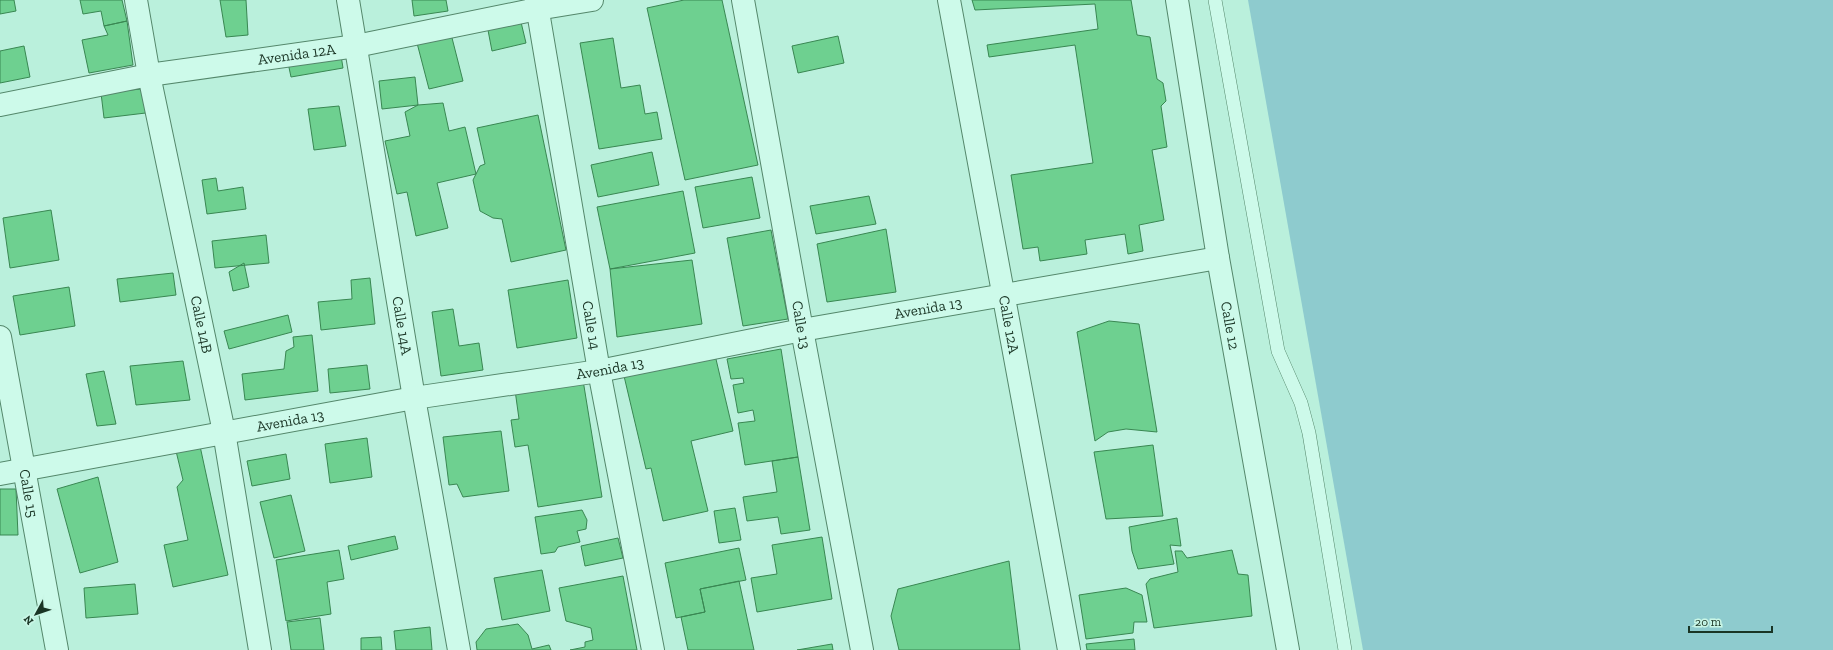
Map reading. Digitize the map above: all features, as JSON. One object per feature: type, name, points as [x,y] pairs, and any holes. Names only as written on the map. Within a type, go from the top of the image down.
[{"type":"street","name":"Calle 14B","points":[[136,0],[149,75],[224,432],[260,650]]},
{"type":"street","name":"Calle 14A","points":[[348,0],[414,398],[458,650]]},
{"type":"street","name":"Avenida 12A","points":[[0,105],[149,75],[356,46],[537,5],[592,0]]},
{"type":"street","name":"Calle 13","points":[[743,0],[802,330],[862,650]]},
{"type":"street","name":"Calle 12A","points":[[949,0],[1002,295],[1069,650]]},
{"type":"street","name":"Calle 12","points":[[1177,0],[1218,258],[1288,650]]},
{"type":"street","name":"Calle 14","points":[[537,5],[599,371],[653,650]]},
{"type":"street","name":"Avenida 13","points":[[0,474],[414,398],[599,371],[802,330],[1218,258]]},
{"type":"street","name":"Calle 15","points":[[0,337],[23,470],[57,650]]},
{"type":"lane","points":[[1215,0],[1278,351],[1301,404],[1309,433],[1345,650]]},
{"type":"shaded area","points":[[1248,0],[1833,0],[1833,650],[1363,650]]},
{"type":"building","points":[[0,0],[14,0],[16,11],[0,14]]},
{"type":"building","points":[[80,0],[122,0],[127,21],[104,26],[101,11],[83,14]]},
{"type":"building","points":[[220,0],[246,0],[248,35],[226,37]]},
{"type":"building","points":[[412,0],[446,0],[448,11],[414,16]]},
{"type":"building","points":[[684,0],[722,0],[758,165],[685,180],[647,8]]},
{"type":"building","points":[[972,0],[1131,0],[1137,35],[1150,37],[1157,79],[1163,83],[1166,101],[1161,106],[1167,147],[1152,150],[1164,220],[1139,225],[1143,251],[1128,254],[1125,234],[1085,240],[1087,254],[1040,261],[1038,247],[1023,249],[1011,175],[1093,163],[1075,45],[989,57],[987,45],[1098,29],[1095,4],[975,10]]},
{"type":"building","points":[[520,18],[526,43],[492,51],[487,25]]},
{"type":"building","points":[[127,21],[133,65],[89,73],[82,40],[108,35],[104,26]]},
{"type":"building","points":[[451,34],[463,81],[429,89],[417,43]]},
{"type":"building","points":[[838,36],[844,63],[798,73],[792,46]]},
{"type":"building","points":[[613,38],[621,88],[640,85],[645,114],[657,112],[662,139],[599,149],[580,43]]},
{"type":"building","points":[[24,46],[30,77],[0,83],[0,51]]},
{"type":"building","points":[[340,49],[343,68],[291,77],[287,58]]},
{"type":"building","points":[[415,77],[418,105],[382,109],[379,81]]},
{"type":"building","points":[[151,88],[154,112],[104,118],[101,93]]},
{"type":"building","points":[[443,103],[449,131],[465,127],[476,174],[437,183],[448,228],[416,236],[407,192],[397,194],[385,141],[410,136],[405,112],[418,105]]},
{"type":"building","points":[[339,106],[346,146],[314,150],[308,109]]},
{"type":"building","points":[[538,115],[566,250],[511,262],[502,219],[493,218],[480,211],[473,180],[480,166],[485,164],[477,128]]},
{"type":"building","points":[[652,152],[659,185],[598,197],[591,165]]},
{"type":"building","points":[[752,177],[760,218],[703,228],[695,187]]},
{"type":"building","points":[[216,178],[218,191],[243,187],[246,209],[207,214],[202,180]]},
{"type":"building","points":[[683,191],[695,253],[610,269],[597,207]]},
{"type":"building","points":[[869,196],[876,224],[816,234],[810,206]]},
{"type":"building","points":[[51,210],[59,260],[10,268],[3,218]]},
{"type":"building","points":[[886,229],[896,292],[827,302],[817,244]]},
{"type":"building","points":[[771,230],[788,319],[743,326],[727,238]]},
{"type":"building","points":[[266,235],[269,263],[215,268],[212,241]]},
{"type":"building","points":[[692,260],[702,324],[617,337],[610,269]]},
{"type":"building","points":[[244,263],[249,287],[233,291],[229,272]]},
{"type":"building","points":[[173,273],[176,295],[120,302],[117,279]]},
{"type":"building","points":[[370,278],[375,324],[321,330],[318,302],[352,299],[351,280]]},
{"type":"building","points":[[568,280],[577,338],[517,348],[508,290]]},
{"type":"building","points":[[69,287],[75,326],[20,335],[13,296]]},
{"type":"building","points":[[453,309],[459,346],[479,343],[483,370],[441,376],[432,312]]},
{"type":"building","points":[[288,315],[292,332],[229,349],[224,331]]},
{"type":"building","points":[[1109,321],[1139,324],[1157,432],[1126,429],[1108,432],[1095,441],[1077,332]]},
{"type":"building","points":[[312,335],[318,391],[245,400],[242,374],[284,369],[286,351],[294,347],[293,337]]},
{"type":"building","points":[[781,349],[798,457],[745,465],[738,423],[755,421],[753,410],[738,413],[733,385],[744,383],[743,378],[731,379],[727,359]]},
{"type":"building","points":[[715,355],[733,431],[691,441],[708,511],[663,521],[651,468],[646,469],[624,376]]},
{"type":"building","points":[[183,361],[190,400],[136,405],[130,366]]},
{"type":"building","points":[[367,365],[370,389],[330,393],[328,369]]},
{"type":"building","points":[[104,371],[116,424],[97,426],[86,374]]},
{"type":"building","points":[[583,380],[602,497],[538,507],[528,445],[515,447],[511,420],[519,419],[515,390]]},
{"type":"building","points":[[501,431],[509,491],[463,497],[457,484],[449,485],[443,437]]},
{"type":"building","points":[[367,438],[372,477],[330,483],[325,444]]},
{"type":"building","points":[[1153,445],[1163,516],[1106,519],[1094,452]]},
{"type":"building","points":[[200,446],[228,575],[173,587],[164,545],[188,540],[177,487],[183,480],[176,451]]},
{"type":"building","points":[[286,454],[290,479],[252,486],[247,461]]},
{"type":"building","points":[[798,457],[810,530],[781,534],[778,517],[747,521],[743,497],[777,492],[772,461]]},
{"type":"building","points":[[98,477],[118,562],[80,573],[57,489]]},
{"type":"building","points":[[0,489],[16,489],[18,535],[0,535]]},
{"type":"building","points":[[291,495],[305,551],[274,558],[260,502]]},
{"type":"building","points":[[735,508],[741,540],[719,543],[714,511]]},
{"type":"building","points":[[582,510],[587,520],[586,529],[577,531],[580,542],[558,547],[555,552],[541,554],[535,517]]},
{"type":"building","points":[[1177,518],[1181,546],[1170,545],[1174,564],[1138,569],[1132,551],[1129,527]]},
{"type":"building","points":[[395,536],[398,549],[351,560],[348,546]]},
{"type":"building","points":[[822,537],[832,599],[757,612],[751,578],[777,574],[772,545]]},
{"type":"building","points":[[618,538],[623,558],[585,566],[581,546]]},
{"type":"building","points":[[739,548],[746,580],[700,589],[705,612],[676,618],[665,563]]},
{"type":"building","points":[[339,550],[344,579],[327,582],[331,614],[286,621],[276,560]]},
{"type":"building","points":[[1232,550],[1238,574],[1248,575],[1252,616],[1154,628],[1146,584],[1150,579],[1178,572],[1175,551],[1182,551],[1187,558]]},
{"type":"building","points":[[1009,561],[1020,650],[899,650],[891,616],[898,589]]},
{"type":"building","points":[[542,570],[550,611],[502,620],[494,578]]},
{"type":"building","points":[[623,576],[637,650],[570,650],[585,647],[585,642],[593,640],[591,628],[566,621],[559,588]]},
{"type":"building","points":[[739,581],[754,650],[688,650],[681,617],[705,612],[700,589]]},
{"type":"building","points":[[135,584],[138,614],[86,618],[84,588]]},
{"type":"building","points":[[1126,588],[1142,595],[1147,622],[1134,622],[1133,633],[1086,639],[1079,595]]},
{"type":"building","points":[[320,618],[324,650],[291,650],[287,622]]},
{"type":"building","points":[[518,624],[528,635],[532,649],[549,645],[551,650],[477,650],[476,642],[486,629]]},
{"type":"building","points":[[430,627],[432,650],[396,650],[394,631]]},
{"type":"building","points":[[381,637],[382,650],[361,650],[361,638]]},
{"type":"building","points":[[1134,639],[1135,650],[1087,650],[1086,644]]},
{"type":"building","points":[[832,644],[833,650],[797,650]]}]
